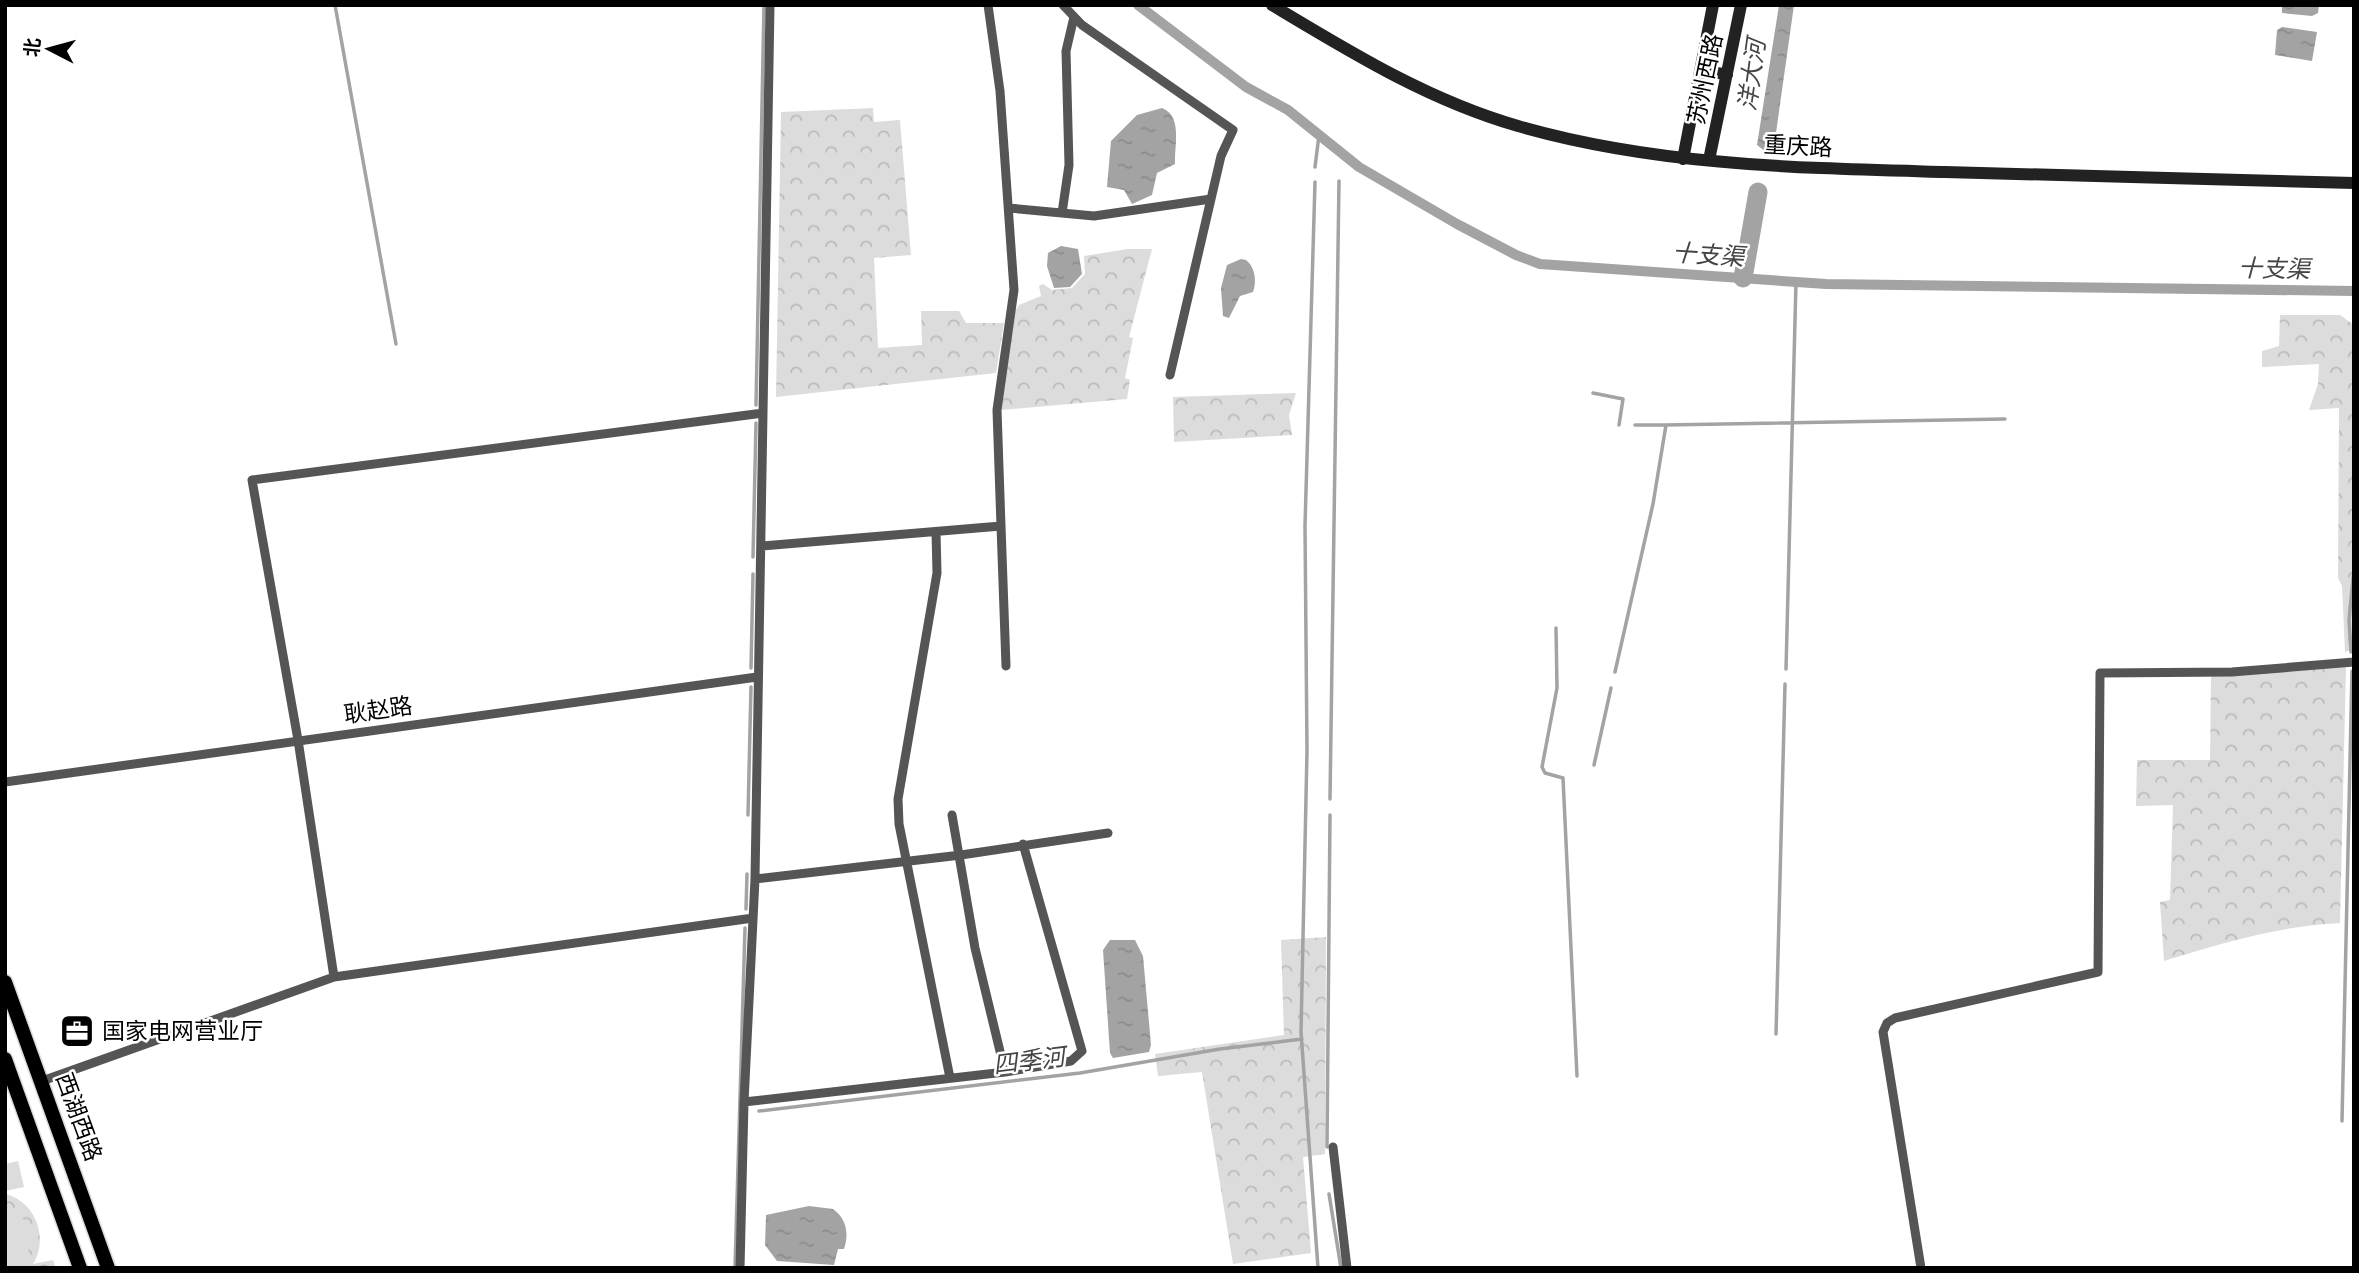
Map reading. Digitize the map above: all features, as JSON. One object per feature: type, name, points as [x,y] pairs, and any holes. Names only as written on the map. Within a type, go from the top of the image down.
[{"type":"main road","name":"西湖西路","points":[[5,982],[108,1268]]},
{"type":"main road","points":[[5,1059],[80,1268]]},
{"type":"street","points":[[740,1268],[744,1102],[755,879],[770,5]]},
{"type":"street","points":[[988,5],[1000,91],[1014,290],[997,410],[1006,666]]},
{"type":"street","points":[[1063,5],[1074,17],[1233,130],[1222,156],[1170,375]]},
{"type":"street","name":"重庆路","points":[[1272,5],[1413,87],[1516,125],[1591,145],[1683,159],[1783,167],[2354,183]]},
{"type":"street","name":"苏州西路","points":[[1683,159],[1713,5]]},
{"type":"street","name":"苏州西路","points":[[1709,160],[1741,5]]},
{"type":"street","points":[[1062,213],[1069,165],[1066,51],[1074,17]]},
{"type":"street","points":[[1701,69],[1727,75]]},
{"type":"street","points":[[1009,208],[1106,216],[1211,199]]},
{"type":"street","points":[[334,977],[298,740],[252,480],[764,413]]},
{"type":"street","points":[[762,546],[1001,526]]},
{"type":"street","points":[[936,532],[939,558],[899,780],[899,824],[950,1077]]},
{"type":"street","points":[[1921,1268],[1883,1032],[1887,1023],[1895,1018],[2098,972],[2100,673],[2232,672],[2354,662]]},
{"type":"street","name":"耿赵路","points":[[5,782],[757,677]]},
{"type":"street","points":[[952,815],[975,948],[1005,1072]]},
{"type":"street","points":[[755,879],[908,862],[1108,833]]},
{"type":"street","points":[[744,1102],[1005,1072],[1071,1061],[1082,1051],[1034,893],[1023,844]]},
{"type":"street","points":[[42,1081],[334,977],[753,918]]},
{"type":"street","points":[[1334,1147],[1347,1268]]},
{"type":"green space","points":[[873,108],[874,122],[900,120],[911,255],[874,258],[878,348],[922,345],[921,311],[959,311],[966,323],[1004,323],[996,373],[776,397],[781,112]]},
{"type":"green space","points":[[1128,249],[1152,249],[1129,337],[1133,338],[1125,378],[1130,380],[1127,399],[1001,410],[1014,313],[1019,305],[1041,296],[1039,286],[1043,284],[1052,290],[1072,288],[1085,274],[1084,256]]},
{"type":"green space","points":[[2280,315],[2340,315],[2354,325],[2354,649],[2345,652],[2342,586],[2338,578],[2339,408],[2309,410],[2318,384],[2319,364],[2262,367],[2262,351],[2279,346]]},
{"type":"green space","points":[[1296,393],[1289,415],[1292,435],[1174,442],[1173,397]]},
{"type":"green space","points":[[2346,666],[2340,923],[2273,932],[2164,961],[2160,902],[2170,900],[2173,805],[2136,806],[2137,760],[2210,760],[2211,676]]},
{"type":"green space","points":[[1326,937],[1325,1154],[1303,1157],[1311,1253],[1233,1264],[1202,1072],[1158,1076],[1155,1054],[1284,1035],[1281,940]]},
{"type":"green space","points":[[18,1161],[24,1187],[5,1191],[5,1164]]},
{"type":"green space","points":[[5,1194],[25,1204],[37,1222],[40,1244],[33,1264],[53,1260],[55,1266],[5,1268]]},
{"type":"green space","points":[[5,1204],[20,1213],[28,1230],[29,1248],[22,1262],[5,1268]]},
{"type":"water","points":[[1779,5],[1794,5],[1774,147],[1766,152],[1757,145]]},
{"type":"water","points":[[2282,5],[2319,5],[2318,13],[2312,16],[2282,13]]},
{"type":"water","points":[[2282,27],[2317,32],[2312,61],[2275,55],[2277,30]]},
{"type":"water","points":[[1162,108],[1169,112],[1175,124],[1175,164],[1157,173],[1152,195],[1132,204],[1124,190],[1107,187],[1111,141],[1137,115]]},
{"type":"water","points":[[1061,246],[1078,249],[1082,274],[1070,287],[1054,288],[1047,266],[1048,253]]},
{"type":"water","points":[[1241,259],[1251,266],[1255,279],[1254,288],[1253,292],[1240,296],[1229,318],[1223,316],[1221,288],[1227,265]]},
{"type":"water","points":[[1110,940],[1135,940],[1143,956],[1151,1045],[1149,1052],[1113,1058],[1110,1053],[1103,950]]},
{"type":"water","points":[[809,1206],[833,1209],[844,1222],[846,1243],[844,1249],[838,1249],[834,1265],[777,1261],[765,1245],[766,1215]]},
{"type":"waterway","points":[[335,5],[396,344]]},
{"type":"waterway","points":[[756,405],[764,5]]},
{"type":"waterway","name":"十支渠","points":[[1138,5],[1246,87],[1288,110],[1359,167],[1457,224],[1516,255],[1540,264],[1826,284],[2354,291]]},
{"type":"waterway","points":[[1315,167],[1319,135]]},
{"type":"waterway","points":[[1330,799],[1339,181]]},
{"type":"waterway","points":[[1315,182],[1305,526],[1307,751],[1301,1032],[1318,1268]]},
{"type":"waterway","name":"洋大河","points":[[1743,278],[1758,192]]},
{"type":"waterway","points":[[1786,669],[1796,282]]},
{"type":"waterway","points":[[1593,393],[1623,399],[1619,425]]},
{"type":"waterway","points":[[1666,425],[2005,419]]},
{"type":"waterway","points":[[753,557],[756,423]]},
{"type":"waterway","points":[[1615,672],[1653,504],[1666,425],[1635,425]]},
{"type":"waterway","points":[[2351,652],[2349,620],[2354,569]]},
{"type":"waterway","points":[[751,668],[753,574]]},
{"type":"waterway","points":[[1556,628],[1557,688],[1542,767],[1545,773],[1563,778],[1577,1076]]},
{"type":"waterway","points":[[2342,1121],[2352,671]]},
{"type":"waterway","points":[[1776,1034],[1785,684]]},
{"type":"waterway","points":[[748,815],[751,687]]},
{"type":"waterway","points":[[1594,765],[1611,688]]},
{"type":"waterway","points":[[1327,1147],[1330,815]]},
{"type":"waterway","points":[[746,909],[747,874]]},
{"type":"waterway","points":[[735,1268],[745,928]]},
{"type":"waterway","name":"四季河","points":[[759,1111],[1080,1073],[1220,1049],[1302,1039]]},
{"type":"waterway","points":[[1329,1194],[1341,1268]]},
{"type":"place","name":"国家电网营业厅","points":[[77,1031]]}]
